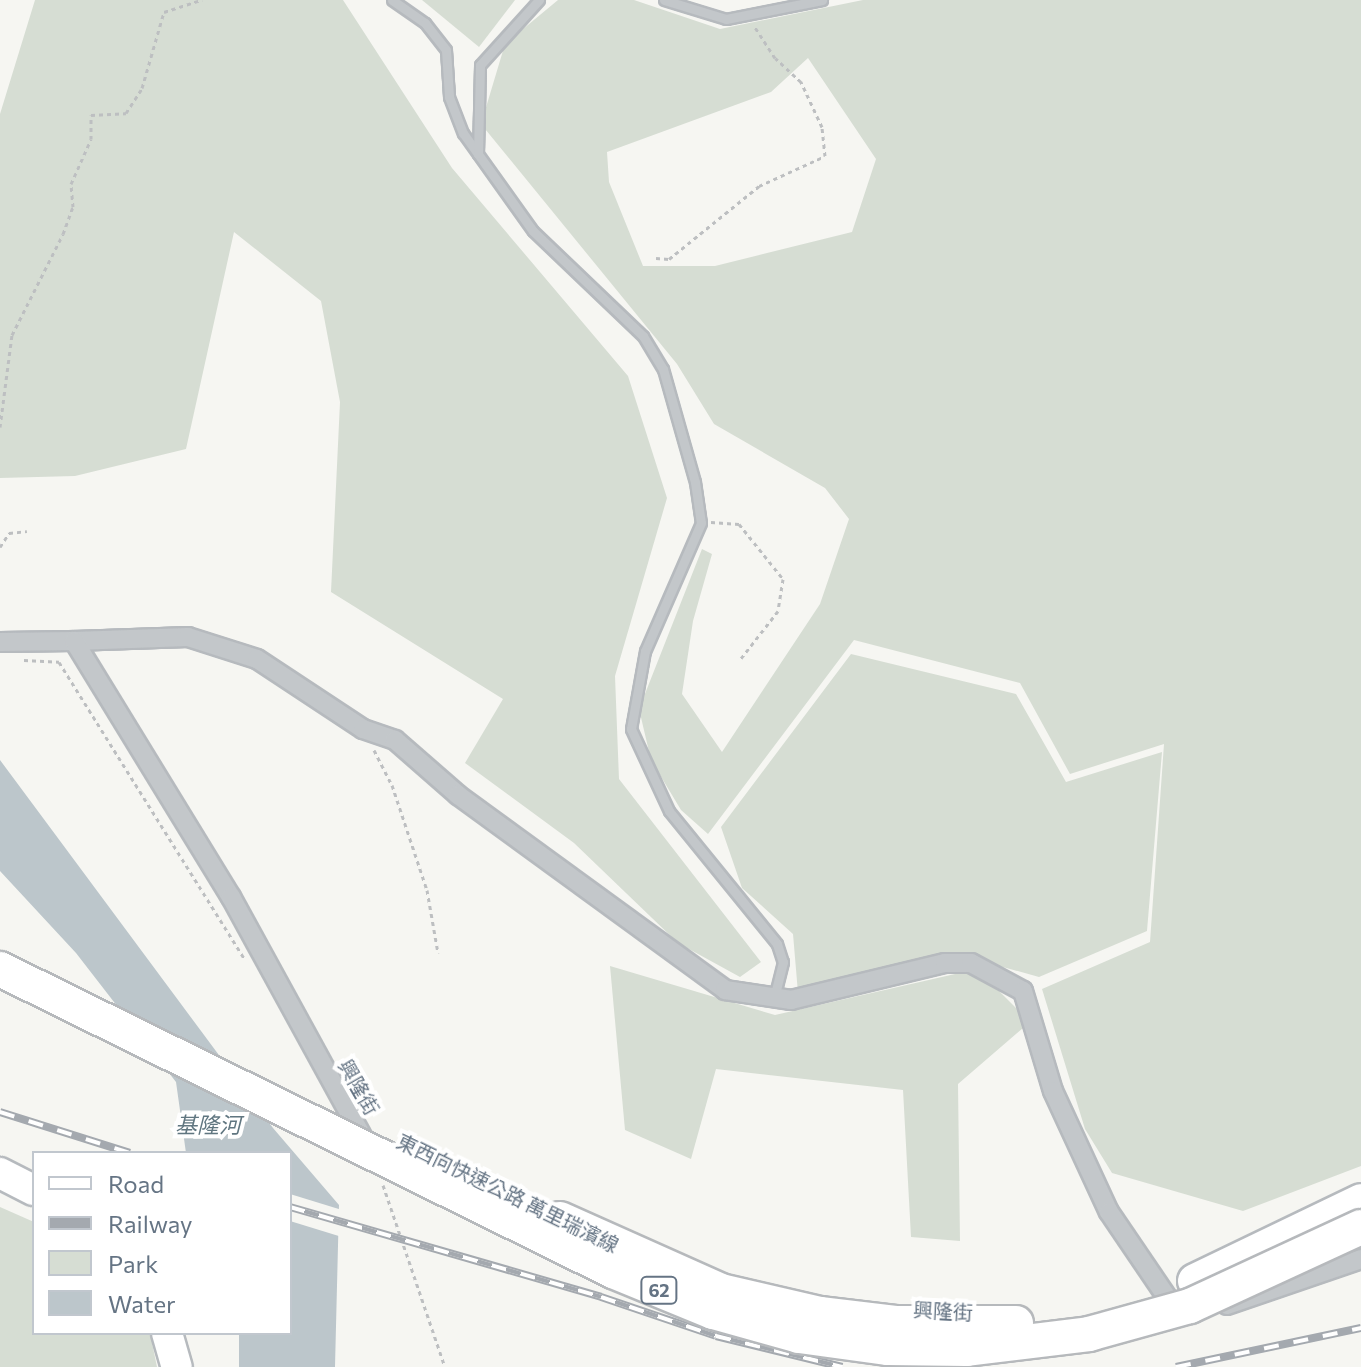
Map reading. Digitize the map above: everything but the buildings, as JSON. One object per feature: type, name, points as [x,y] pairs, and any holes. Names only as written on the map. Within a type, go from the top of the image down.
[{"type":"highway","name":"東西向快速公路 萬里瑞濱線","points":[[0,945],[644,1260],[721,1291],[820,1314],[955,1325],[1093,1313],[1195,1281],[1361,1201]]},
{"type":"highway","name":"東西向快速公路 萬里瑞濱線","points":[[0,969],[613,1271],[713,1312],[799,1336],[888,1348],[967,1349],[1089,1334],[1190,1306],[1361,1227]]},
{"type":"main road","points":[[0,1173],[32,1189]]},
{"type":"main road","points":[[0,1189],[32,1203]]},
{"type":"main road","points":[[168,1335],[177,1367]]},
{"type":"main road","points":[[182,1335],[190,1367]]},
{"type":"street","points":[[0,642],[188,637],[257,659],[363,729],[395,740],[458,795],[712,984],[738,994],[801,999],[945,963],[971,963],[1023,991],[1053,1091],[1109,1212],[1182,1320]]},
{"type":"street","name":"興隆街","points":[[74,641],[231,897],[376,1162],[421,1193],[618,1278],[803,1318],[929,1335],[998,1335],[1182,1320],[1361,1259]]},
{"type":"lane","points":[[392,0],[425,23],[446,50],[449,97],[478,154],[533,231],[643,336],[663,369],[677,413],[701,523],[645,651],[631,729],[669,811],[781,952],[774,999]]},
{"type":"lane","points":[[478,154],[480,65],[539,0]]},
{"type":"lane","points":[[664,0],[726,19],[822,0]]},
{"type":"path","points":[[0,427],[12,335],[63,234],[73,207],[71,184],[91,139],[91,115],[126,113],[142,88],[164,12],[202,0]]},
{"type":"path","points":[[656,258],[669,259],[759,186],[825,156],[822,127],[801,82],[775,58],[747,14]]},
{"type":"path","points":[[701,523],[739,524],[783,579],[778,611],[739,661]]},
{"type":"path","points":[[0,547],[9,533],[27,531]]},
{"type":"path","points":[[15,659],[59,662],[245,961]]},
{"type":"path","points":[[363,729],[397,799],[427,890],[438,953]]},
{"type":"path","points":[[376,1162],[445,1367]]},
{"type":"green space","points":[[35,0],[343,0],[452,168],[628,376],[667,498],[615,676],[619,779],[761,962],[740,977],[678,943],[574,843],[465,763],[503,699],[331,592],[340,402],[321,301],[234,232],[186,449],[75,476],[0,478],[0,114]]},
{"type":"green space","points":[[422,0],[515,0],[479,47]]},
{"type":"green space","points":[[558,0],[634,0],[720,29],[863,0],[1361,0],[1361,1166],[1243,1211],[1112,1173],[1085,1129],[1042,989],[1150,942],[1164,744],[1070,774],[1020,683],[854,640],[708,834],[681,810],[651,760],[639,709],[702,549],[712,554],[693,621],[682,694],[722,752],[820,604],[849,519],[825,488],[714,424],[677,364],[481,124],[505,44]],"holes":[[[808,58],[876,159],[852,232],[715,266],[643,266],[609,182],[607,152],[771,92]]]},
{"type":"green space","points":[[851,654],[1016,694],[1066,782],[1162,752],[1147,931],[1039,977],[953,953],[798,993],[793,934],[742,888],[721,827]]},
{"type":"green space","points":[[610,966],[775,1015],[977,969],[1030,1022],[958,1084],[960,1241],[911,1237],[903,1090],[716,1069],[691,1159],[625,1130]]},
{"type":"green space","points":[[0,1207],[32,1221],[32,1335],[150,1335],[157,1367],[0,1367]]},
{"type":"water","name":"基隆河","points":[[0,760],[273,1128],[339,1205],[335,1367],[239,1367],[239,1335],[292,1335],[292,1151],[186,1151],[176,1082],[76,953],[0,871]]},
{"type":"pier","points":[[292,1195],[342,1210],[342,1237],[292,1222]]},
{"type":"railway","points":[[0,1112],[124,1151]]},
{"type":"railway","points":[[292,1208],[601,1297],[716,1336],[842,1367]]},
{"type":"railway","points":[[1176,1367],[1361,1328]]}]
